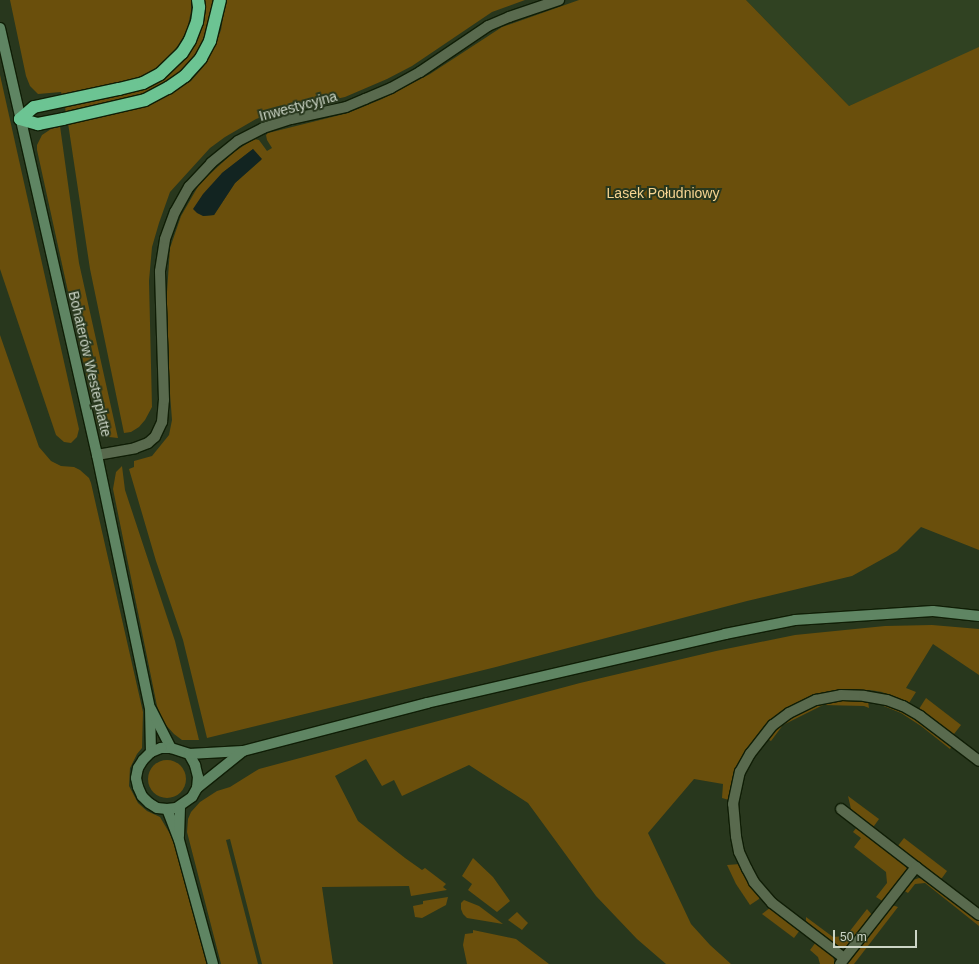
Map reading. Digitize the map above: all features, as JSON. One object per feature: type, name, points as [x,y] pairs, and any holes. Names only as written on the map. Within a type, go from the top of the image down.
[{"type":"highway","points":[[20,119],[34,107],[143,83],[160,74],[182,53],[190,40],[197,22],[199,7],[198,0]]},
{"type":"highway","points":[[20,119],[38,124],[145,100],[168,88],[185,76],[204,52],[210,41],[220,0]]},
{"type":"main road","name":"Bohaterów Westerplatte","points":[[0,28],[97,455],[150,708],[151,752]]},
{"type":"main road","points":[[243,751],[197,788],[192,797],[180,807],[167,809],[157,808],[142,796],[138,787],[136,778],[138,768],[151,752],[160,748],[171,748],[189,754],[243,751],[427,703],[725,634],[795,620],[933,611],[979,616]]},
{"type":"main road","name":"Bohaterów Westerplatte","points":[[150,708],[171,748]]},
{"type":"main road","points":[[189,754],[196,765],[198,777],[197,788]]},
{"type":"main road","points":[[179,840],[180,807]]},
{"type":"main road","points":[[167,809],[179,840],[213,964]]},
{"type":"street","name":"Inwestycyjna","points":[[97,455],[135,448],[148,443],[156,437],[162,422],[164,400],[160,271],[165,239],[175,212],[189,187],[211,163],[238,141],[263,128],[346,107],[366,100],[420,72],[488,26],[509,16],[559,0]]},
{"type":"street","points":[[916,867],[842,961],[772,903],[754,882],[739,852],[733,804],[740,772],[750,754],[773,725],[789,713],[816,700],[849,696],[887,700],[903,706],[920,716],[979,761]]},
{"type":"street","points":[[841,809],[979,915]]},
{"type":"shaded area","points":[[746,0],[979,0],[979,50],[849,106]]},
{"type":"green space","points":[[10,0],[191,0],[191,11],[187,30],[179,44],[167,60],[149,73],[130,80],[63,98],[61,92],[38,94],[30,86],[26,76]]},
{"type":"green space","points":[[204,0],[214,0],[209,24],[202,44],[190,62],[177,77],[138,97],[66,114],[65,107],[116,95],[167,75],[185,59],[198,38],[204,15]]},
{"type":"green space","points":[[226,0],[525,0],[492,12],[412,66],[387,79],[345,97],[273,113],[256,119],[225,137],[210,148],[170,192],[159,223],[152,247],[149,281],[152,407],[145,420],[139,427],[131,432],[124,433],[90,269],[68,123],[135,109],[158,101],[191,81],[203,67],[213,50],[221,30]]},
{"type":"green space","name":"Lasek Południowy","points":[[579,0],[746,0],[849,106],[979,47],[979,550],[921,527],[897,551],[852,576],[747,601],[496,667],[207,738],[183,640],[156,561],[129,469],[134,467],[134,461],[152,456],[169,435],[172,420],[167,354],[167,292],[170,248],[181,216],[200,183],[234,152],[254,139],[259,140],[267,151],[272,148],[267,140],[266,135],[268,133],[348,113],[382,99],[430,74],[502,27]],"holes":[[[253,149],[261,160],[235,183],[214,215],[203,216],[222,173]]]},
{"type":"green space","points":[[0,75],[79,429],[77,437],[71,443],[64,442],[56,435],[0,269]]},
{"type":"green space","points":[[60,126],[79,263],[118,438],[109,437],[97,424],[37,150],[37,145],[42,135],[51,129]]},
{"type":"green space","points":[[0,335],[39,447],[51,461],[61,466],[74,467],[80,470],[89,478],[91,483],[143,712],[142,748],[137,754],[130,768],[129,786],[138,803],[147,811],[160,817],[176,844],[208,964],[0,964]]},
{"type":"green space","points":[[122,466],[125,490],[175,641],[199,740],[182,740],[174,734],[164,723],[157,706],[113,489],[116,472]]},
{"type":"green space","points":[[932,625],[979,629],[979,675],[933,644],[906,688],[916,692],[909,703],[882,692],[870,690],[835,691],[814,695],[780,713],[764,726],[752,742],[731,785],[729,800],[722,798],[723,784],[694,779],[648,833],[691,924],[710,945],[731,964],[666,964],[637,939],[596,896],[528,803],[469,765],[402,796],[394,780],[382,786],[366,759],[335,776],[358,821],[405,858],[422,870],[425,868],[446,884],[443,887],[447,890],[411,896],[409,886],[322,887],[333,964],[262,964],[230,839],[226,840],[258,964],[221,964],[187,832],[188,819],[191,812],[200,802],[217,791],[230,787],[259,769],[580,683],[716,651],[795,635],[885,626]]},
{"type":"green space","points":[[926,698],[961,725],[954,734],[919,709]]},
{"type":"green space","points":[[849,699],[868,701],[869,708],[864,706],[823,705],[783,725],[771,741],[766,738],[786,720],[815,704]]},
{"type":"green space","points":[[883,701],[922,721],[952,746],[950,749],[921,726],[901,713],[881,705]]},
{"type":"green space","points":[[163,760],[171,760],[181,765],[185,772],[185,786],[181,793],[171,798],[163,798],[153,793],[151,790],[148,783],[148,775],[153,765],[156,763]]},
{"type":"green space","points":[[848,796],[879,819],[874,826],[872,827],[851,809]]},
{"type":"green space","points":[[857,827],[905,865],[907,869],[904,876],[884,902],[876,897],[887,883],[886,872],[854,847],[861,838],[853,832]]},
{"type":"green space","points":[[904,838],[947,871],[942,878],[940,879],[897,847]]},
{"type":"green space","points":[[473,858],[493,877],[510,901],[497,912],[468,890],[472,884],[462,876]]},
{"type":"green space","points":[[740,864],[760,895],[759,899],[750,905],[736,884],[727,865]]},
{"type":"green space","points":[[919,878],[927,880],[979,921],[979,926],[925,883],[915,884],[908,893],[903,890],[910,881]]},
{"type":"green space","points":[[448,897],[446,905],[422,918],[415,917],[413,906],[423,904],[423,901]]},
{"type":"green space","points":[[464,900],[479,906],[503,924],[467,918],[461,909],[461,903]]},
{"type":"green space","points":[[892,905],[898,907],[854,964],[846,964]]},
{"type":"green space","points":[[771,907],[800,930],[794,938],[762,914]]},
{"type":"green space","points":[[867,909],[873,916],[850,946],[846,947],[837,947],[806,924],[806,917],[833,937],[846,936]]},
{"type":"green space","points":[[517,912],[528,923],[522,930],[508,920]]},
{"type":"green space","points":[[473,930],[516,939],[549,964],[467,964],[463,945],[465,934],[473,933]]},
{"type":"green space","points":[[816,942],[833,956],[835,964],[820,964],[818,957],[810,950]]},
{"type":"water","points":[[253,149],[262,159],[235,183],[214,215],[203,216],[197,213],[193,209],[203,194],[222,173]]}]
